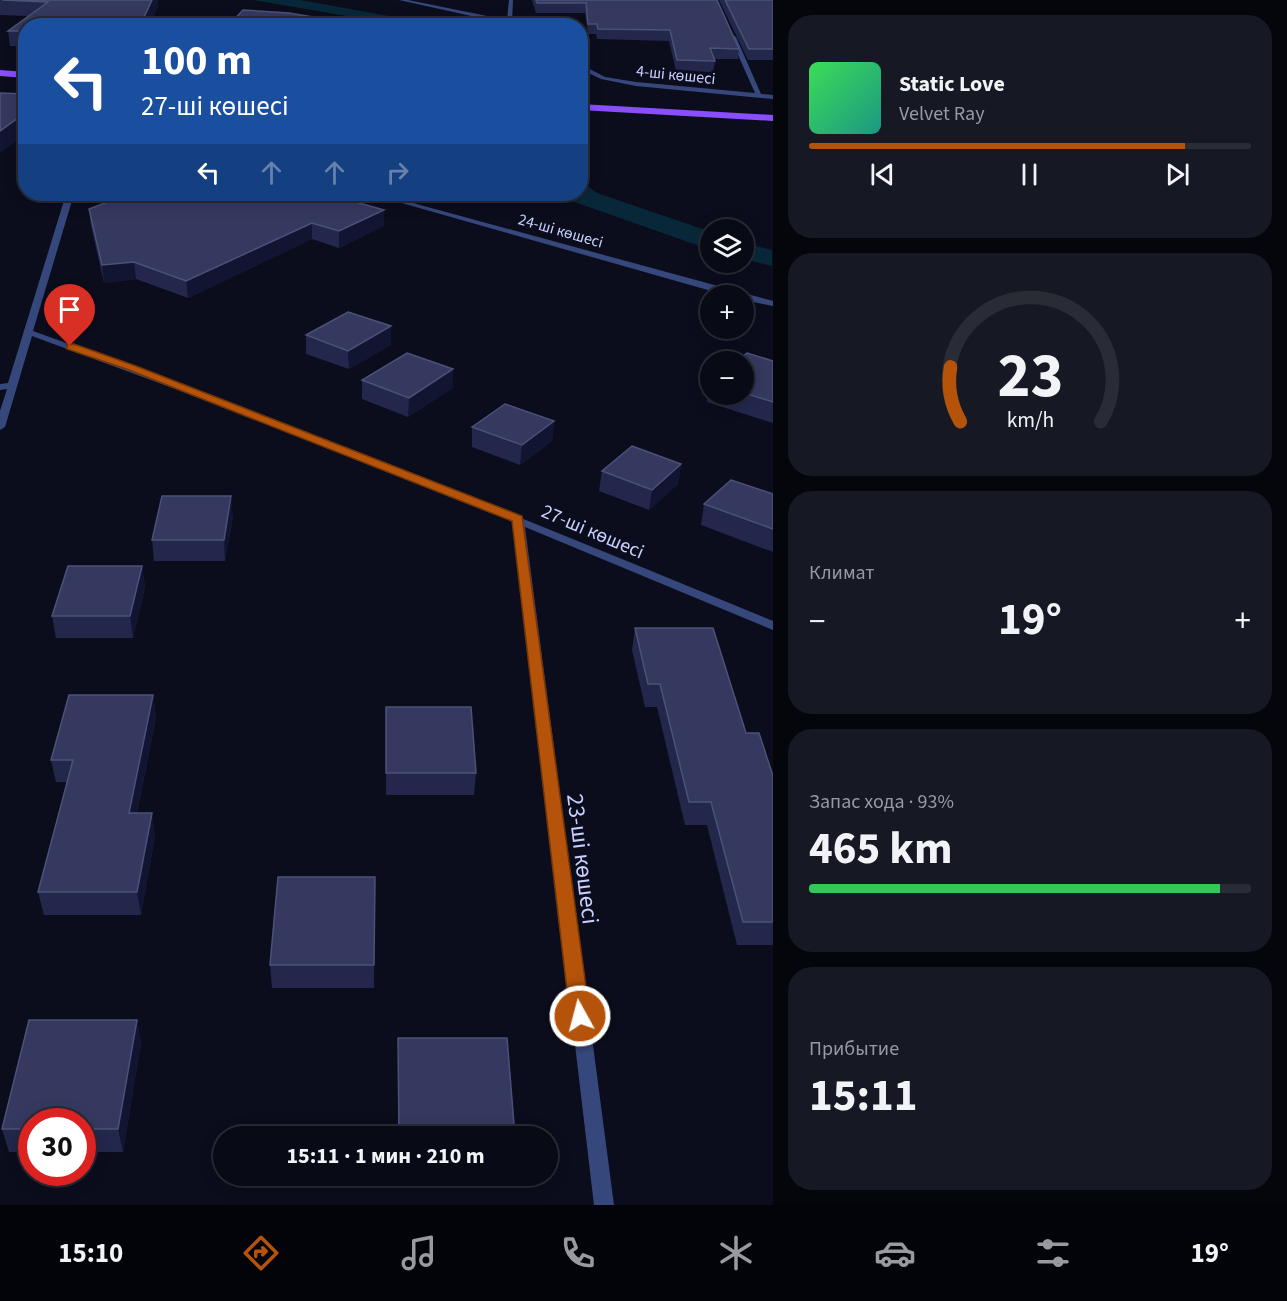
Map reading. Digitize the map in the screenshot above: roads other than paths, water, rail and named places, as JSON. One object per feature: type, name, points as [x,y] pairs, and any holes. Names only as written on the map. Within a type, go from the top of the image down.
[{"type":"main road","points":[[0,74],[18,75]]},
{"type":"main road","points":[[588,107],[772,118]]},
{"type":"street","points":[[401,0],[484,18]]},
{"type":"street","points":[[511,0],[512,18]]},
{"type":"street","points":[[730,32],[759,96]]},
{"type":"street","name":"4-ші көшесі","points":[[588,70],[603,78],[636,84],[772,97]]},
{"type":"street","points":[[0,427],[68,201]]},
{"type":"street","name":"24-ші көшесі","points":[[399,201],[702,285]]},
{"type":"street","name":"24-ші көшесі","points":[[754,299],[772,304]]},
{"type":"street","name":"27-ші көшесі","points":[[29,332],[132,368],[518,519],[772,626]]},
{"type":"street","points":[[0,387],[12,387]]},
{"type":"street","name":"23-ші көшесі","points":[[518,519],[604,1205]]},
{"type":"water","points":[[254,0],[300,0],[400,18],[358,18]]},
{"type":"water","points":[[588,186],[597,193],[700,228],[700,246],[572,201],[588,201]]},
{"type":"water","points":[[754,246],[772,250],[772,266],[754,262]]}]
